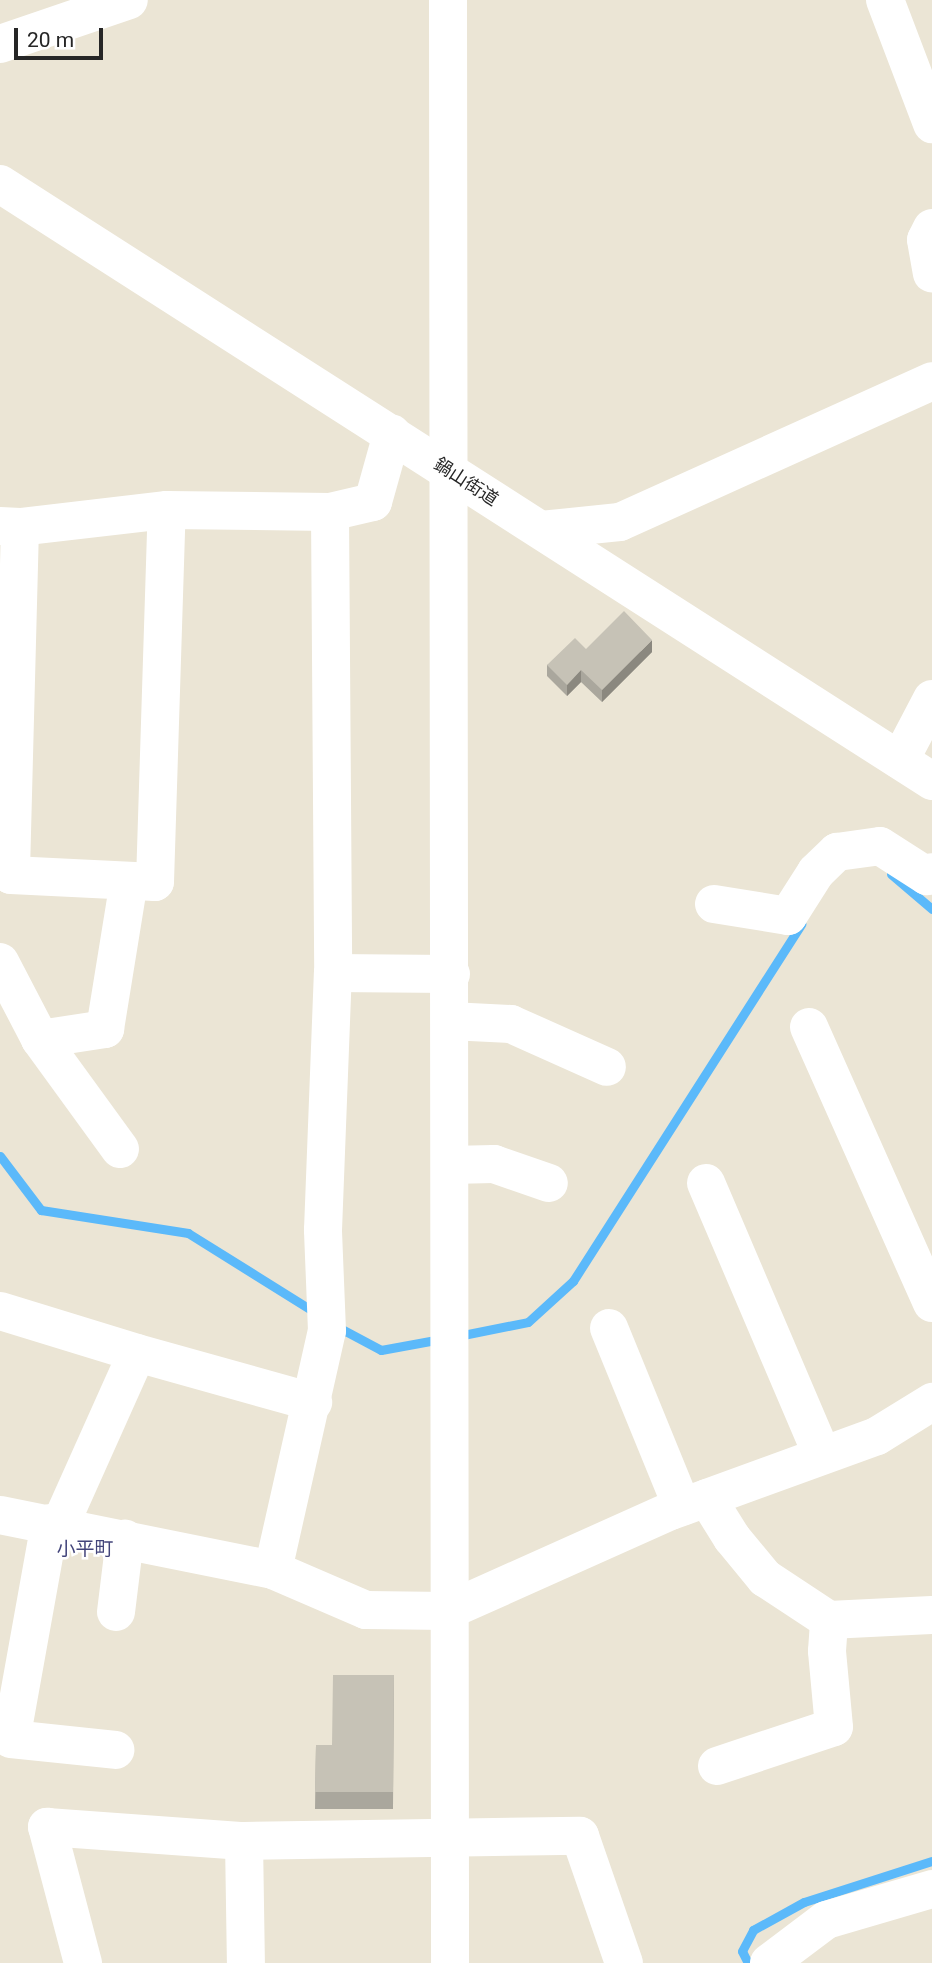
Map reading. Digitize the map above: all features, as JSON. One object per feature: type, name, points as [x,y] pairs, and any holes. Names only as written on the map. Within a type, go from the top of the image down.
[{"type":"street","points":[[0,44],[129,0]]},
{"type":"street","points":[[448,0],[451,974],[447,1611],[450,1963]]},
{"type":"street","points":[[885,0],[932,124]]},
{"type":"street","name":"鍋山街道","points":[[0,184],[932,780]]},
{"type":"street","points":[[932,228],[926,240],[932,273]]},
{"type":"street","points":[[541,530],[620,522],[932,381]]},
{"type":"street","points":[[167,510],[155,882],[6,878],[10,526],[167,510],[330,512],[373,502],[392,434]]},
{"type":"street","points":[[273,1570],[327,1331],[323,1230],[333,973],[330,512]]},
{"type":"street","points":[[900,760],[932,699]]},
{"type":"street","points":[[714,904],[789,916],[816,872],[837,852],[880,846],[927,876],[932,872]]},
{"type":"street","points":[[40,1039],[105,1029],[129,881]]},
{"type":"street","points":[[0,962],[40,1039],[120,1149]]},
{"type":"street","points":[[333,973],[451,974]]},
{"type":"street","points":[[450,1021],[511,1024],[607,1067]]},
{"type":"street","points":[[809,1027],[932,1303]]},
{"type":"street","points":[[450,1165],[495,1164],[549,1183]]},
{"type":"street","points":[[706,1183],[822,1455]]},
{"type":"street","points":[[0,1311],[313,1402]]},
{"type":"street","points":[[609,1328],[695,1502],[732,1538],[765,1578],[829,1620],[932,1615]]},
{"type":"street","points":[[115,1750],[11,1739],[55,1524],[137,1353]]},
{"type":"street","points":[[0,1515],[273,1570],[366,1610],[447,1611],[695,1502],[877,1436],[932,1402]]},
{"type":"street","points":[[116,1612],[125,1539]]},
{"type":"street","points":[[717,1766],[834,1727],[827,1651],[829,1620]]},
{"type":"street","points":[[83,1963],[47,1827],[244,1841],[580,1836],[624,1963]]},
{"type":"street","points":[[244,1841],[246,1963]]},
{"type":"street","points":[[777,1960],[826,1920],[932,1889]]},
{"type":"building","points":[[624,611],[652,640],[602,690],[581,670],[567,685],[547,665],[575,638],[586,649]]},
{"type":"building","points":[[333,1675],[394,1675],[393,1792],[315,1792],[316,1745],[332,1745]]},
{"type":"waterway","points":[[891,874],[932,909]]},
{"type":"waterway","points":[[458,1336],[528,1322],[573,1281],[801,924]]},
{"type":"waterway","points":[[0,1156],[41,1210],[188,1233],[316,1313]]},
{"type":"waterway","points":[[336,1326],[381,1350],[441,1339]]},
{"type":"waterway","points":[[748,1963],[742,1951],[753,1930],[804,1902],[932,1861]]},
{"type":"district","name":"小平町","points":[[85,1549]]}]
